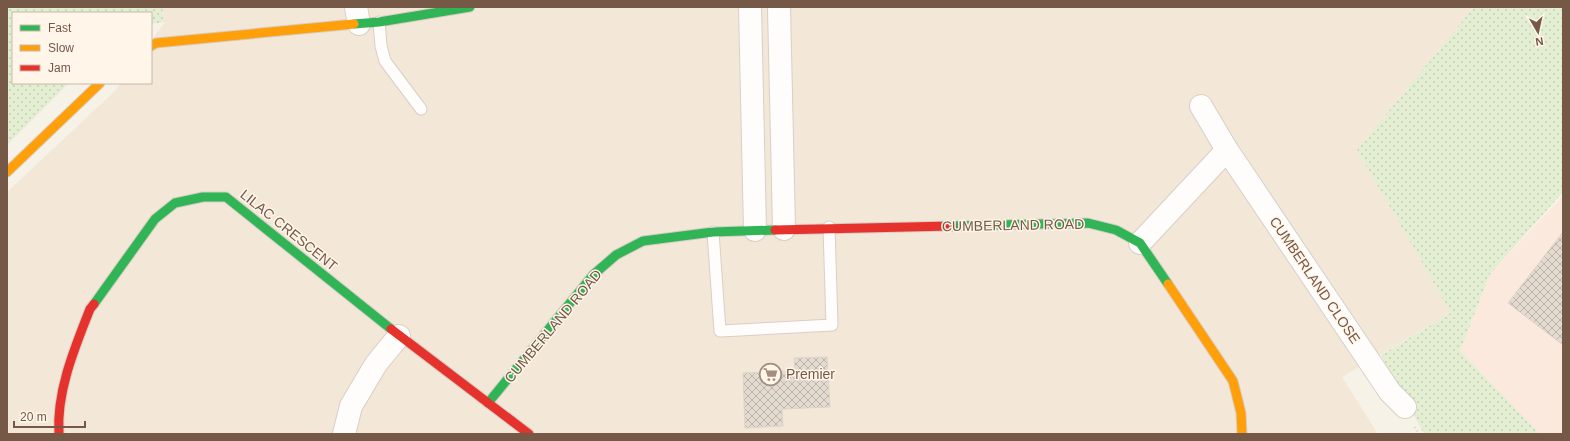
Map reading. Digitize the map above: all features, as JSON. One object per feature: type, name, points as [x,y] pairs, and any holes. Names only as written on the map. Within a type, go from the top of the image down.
[{"type":"street","points":[[152,45],[156,43],[470,7]]},
{"type":"street","points":[[750,7],[755,230]]},
{"type":"street","points":[[779,7],[784,229]]},
{"type":"street","points":[[7,172],[99,84]]},
{"type":"street","name":"CUMBERLAND CLOSE","points":[[1201,106],[1227,150],[1390,392],[1405,408]]},
{"type":"street","points":[[1140,243],[1227,150]]},
{"type":"street","name":"LILAC CRESCENT","points":[[59,434],[58,420],[69,362],[90,309],[155,219],[175,203],[203,197],[226,197],[399,336],[529,434]]},
{"type":"street","name":"CUMBERLAND ROAD","points":[[488,402],[593,275],[616,255],[643,241],[713,232],[829,227],[1088,223],[1116,230],[1140,243],[1232,381],[1241,413],[1242,434]]},
{"type":"street","points":[[344,434],[351,406],[376,364],[399,336]]},
{"type":"lane","points":[[365,18],[381,46],[385,61],[421,109]]},
{"type":"lane","points":[[713,232],[720,331],[832,326],[829,227]]},
{"type":"shaded area","points":[[162,7],[1474,7],[1357,150],[1451,313],[1342,377],[1378,434],[7,434],[7,192],[116,90],[120,84],[152,84],[152,40],[165,22]]},
{"type":"shaded area","points":[[1563,196],[1563,434],[1540,434],[1460,351],[1490,274]]},
{"type":"green space","points":[[7,7],[162,7],[165,22],[152,24],[152,12],[12,12],[12,84],[68,84],[7,145]]},
{"type":"green space","points":[[1474,7],[1563,7],[1563,192],[1490,274],[1460,351],[1540,434],[1424,434],[1381,355],[1451,313],[1357,150]]},
{"type":"building","points":[[1563,232],[1563,345],[1508,303]]},
{"type":"building","points":[[827,357],[830,407],[782,409],[783,426],[745,428],[743,373],[795,371],[794,358]]},
{"type":"traffic: fast","points":[[354,24],[379,22],[470,7]]},
{"type":"traffic: fast","points":[[94,304],[155,219],[175,203],[203,197],[226,197],[391,329]]},
{"type":"traffic: fast","points":[[952,226],[1088,223],[1116,230],[1140,243],[1168,284]]},
{"type":"traffic: fast","points":[[488,403],[593,275],[616,255],[643,241],[713,232],[775,230]]},
{"type":"traffic: slow","points":[[152,45],[156,43],[354,24]]},
{"type":"traffic: slow","points":[[7,172],[99,84]]},
{"type":"traffic: slow","points":[[1168,284],[1233,381],[1241,413],[1242,434]]},
{"type":"traffic: jam","points":[[775,230],[952,226]]},
{"type":"traffic: jam","points":[[59,434],[60,402],[68,370],[78,339],[90,309],[94,304]]},
{"type":"traffic: jam","points":[[391,329],[529,434]]},
{"type":"place","name":"Premier","points":[[770,374]]}]
